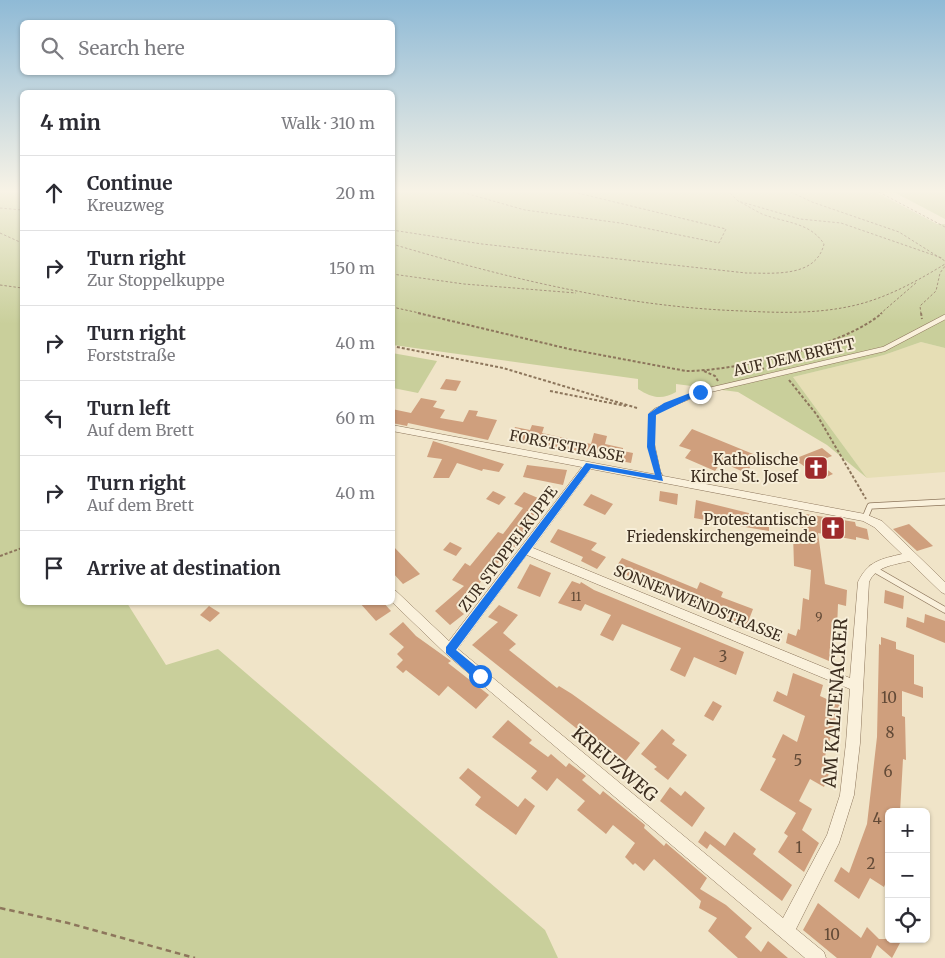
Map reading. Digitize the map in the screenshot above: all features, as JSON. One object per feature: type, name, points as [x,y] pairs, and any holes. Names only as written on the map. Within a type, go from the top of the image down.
[{"type":"street","name":"FORSTSTRASSE","points":[[395,429],[865,518],[878,524],[945,589]]},
{"type":"street","name":"ZUR STOPPELKUPPE","points":[[450,650],[589,465]]},
{"type":"street","name":"SONNENWENDSTRASSE","points":[[526,550],[856,686]]},
{"type":"street","points":[[872,568],[910,556]]},
{"type":"street","name":"AM KALTENACKER","points":[[786,930],[834,838],[841,818],[851,770],[862,582],[864,576],[872,568]]},
{"type":"street","name":"KREUZWEG","points":[[395,597],[450,650],[818,958]]},
{"type":"lane","name":"AUF DEM BRETT","points":[[652,414],[667,405],[700,392],[884,349],[945,317]]},
{"type":"lane","points":[[652,414],[651,447],[660,479]]},
{"type":"lane","points":[[865,518],[870,506],[945,502]]},
{"type":"lane","points":[[872,568],[945,610]]},
{"type":"path","points":[[4,235],[20,241]]},
{"type":"path","points":[[420,235],[488,246],[764,272],[806,267],[822,253],[824,244],[817,235]]},
{"type":"path","points":[[679,235],[720,243],[724,235]]},
{"type":"path","points":[[875,235],[942,258]]},
{"type":"path","points":[[906,235],[924,244],[945,261]]},
{"type":"path","points":[[395,245],[447,262],[538,285],[626,302],[707,312],[807,312],[869,301],[918,280],[945,265]]},
{"type":"path","points":[[922,329],[920,306],[936,291],[940,273],[945,265]]},
{"type":"path","points":[[395,274],[464,284],[585,294]]},
{"type":"path","points":[[395,308],[569,349],[686,371],[704,371],[791,354],[824,343],[872,322],[918,280]]},
{"type":"path","points":[[0,285],[20,288]]},
{"type":"path","points":[[395,347],[503,368],[652,414]]},
{"type":"path","points":[[776,374],[788,379],[801,392],[870,506]]},
{"type":"path","points":[[550,391],[637,408]]},
{"type":"path","points":[[0,556],[20,549]]},
{"type":"path","points":[[0,908],[68,923],[195,958]]},
{"type":"shaded area","points":[[921,342],[945,348],[945,472],[867,478],[793,377],[884,355]]},
{"type":"green space","points":[[0,235],[20,235],[20,605],[128,605],[166,665],[218,649],[545,930],[558,958],[0,958]]},
{"type":"green space","points":[[395,235],[945,235],[945,348],[921,342],[884,355],[793,377],[867,478],[827,445],[738,392],[676,384],[676,392],[657,397],[638,389],[638,379],[395,345]]},
{"type":"green space","points":[[395,354],[437,361],[418,393],[395,388]]},
{"type":"building","points":[[446,379],[461,381],[456,391],[440,389]]},
{"type":"building","points":[[421,398],[437,401],[433,407],[445,410],[440,418],[463,422],[469,410],[478,411],[476,416],[497,420],[488,440],[408,423],[407,426],[395,424],[395,410],[411,413]]},
{"type":"building","points":[[532,425],[544,427],[542,433],[591,444],[594,433],[607,436],[605,444],[623,448],[623,451],[633,453],[631,463],[510,440],[515,427],[530,430]]},
{"type":"building","points":[[692,429],[758,456],[746,473],[721,462],[715,471],[685,458],[691,450],[679,446]]},
{"type":"building","points":[[433,441],[504,464],[499,472],[483,469],[482,471],[457,463],[449,478],[433,478],[442,459],[427,457]]},
{"type":"building","name":"Katholische Kirche St. Josef","points":[[822,448],[832,456],[817,462],[833,474],[822,479],[794,459]]},
{"type":"building","points":[[527,465],[567,470],[563,485],[523,477]]},
{"type":"building","points":[[493,491],[506,497],[499,505],[486,499]]},
{"type":"building","points":[[660,491],[678,494],[677,505],[659,501]]},
{"type":"building","points":[[524,492],[545,501],[527,523],[533,526],[516,548],[512,546],[492,570],[489,569],[476,589],[457,608],[464,614],[450,625],[435,611],[464,586],[452,580],[465,563],[470,566],[498,532],[503,534],[523,508],[514,504]]},
{"type":"building","points":[[591,494],[613,504],[605,515],[583,505]]},
{"type":"building","points":[[696,500],[769,518],[769,531],[694,518]]},
{"type":"building","points":[[806,514],[855,522],[856,526],[867,529],[869,540],[856,537],[856,540],[818,533],[825,584],[847,590],[846,606],[838,604],[837,629],[829,661],[786,643],[788,633],[796,636],[798,629],[800,630],[803,598],[809,600],[811,570],[794,566],[793,533],[804,536],[800,520]]},
{"type":"building","points":[[909,524],[933,546],[917,551],[893,529]]},
{"type":"building","points":[[558,529],[597,543],[591,550],[606,557],[597,569],[581,561],[583,557],[550,542]]},
{"type":"building","points":[[450,542],[462,548],[456,556],[443,550]]},
{"type":"building","points":[[395,548],[420,574],[403,584],[395,575]]},
{"type":"building","points":[[622,558],[697,589],[700,582],[723,592],[721,597],[753,609],[745,630],[737,627],[738,623],[722,616],[724,609],[706,601],[704,606],[614,570]]},
{"type":"building","points":[[530,564],[551,573],[540,597],[517,588]]},
{"type":"building","points":[[572,581],[580,584],[581,582],[594,590],[744,652],[736,675],[694,657],[685,677],[670,670],[681,648],[622,624],[613,641],[600,635],[611,615],[585,604],[581,611],[558,603]]},
{"type":"building","points":[[885,590],[904,596],[903,609],[884,603]]},
{"type":"building","points":[[362,605],[386,605],[391,611],[376,621]]},
{"type":"building","points":[[499,605],[518,615],[503,633],[516,644],[509,650],[557,688],[559,686],[572,694],[640,743],[624,763],[581,732],[472,645],[498,622],[488,617]]},
{"type":"building","points":[[209,606],[220,613],[210,622],[200,615]]},
{"type":"building","points":[[925,614],[945,621],[945,643],[906,627],[907,617],[924,623]]},
{"type":"building","points":[[403,622],[416,636],[451,661],[448,663],[489,695],[476,709],[448,686],[439,696],[406,670],[403,673],[396,667],[403,660],[397,654],[404,647],[389,634]]},
{"type":"building","points":[[881,637],[896,642],[896,649],[914,655],[914,684],[923,687],[923,698],[902,691],[906,760],[903,759],[900,808],[885,808],[885,884],[884,887],[870,878],[859,899],[834,881],[841,867],[849,873],[867,824],[877,737],[879,644],[881,645]]},
{"type":"building","points":[[793,673],[823,685],[820,696],[840,705],[823,763],[831,768],[824,787],[810,779],[799,801],[812,809],[802,830],[819,843],[804,872],[778,852],[788,836],[784,833],[796,813],[760,790],[776,759],[772,757],[783,734],[797,742],[805,716],[773,701],[777,691],[787,696]]},
{"type":"building","points":[[713,701],[722,706],[713,721],[704,716]]},
{"type":"building","points":[[508,720],[532,740],[529,743],[548,757],[551,754],[566,767],[569,763],[586,776],[582,780],[600,795],[603,791],[645,825],[644,828],[664,846],[666,843],[707,878],[700,889],[726,905],[752,928],[745,937],[761,952],[768,941],[788,958],[738,958],[708,931],[717,918],[699,908],[701,901],[654,859],[644,871],[635,863],[633,865],[625,857],[635,843],[613,825],[606,834],[577,810],[585,801],[557,778],[547,791],[531,778],[537,771],[492,737]]},
{"type":"building","points":[[662,729],[675,740],[672,744],[687,755],[668,780],[654,769],[657,767],[641,754]]},
{"type":"building","points":[[468,768],[518,807],[525,798],[535,806],[516,835],[475,805],[481,797],[459,778]]},
{"type":"building","points":[[670,787],[681,796],[685,791],[705,808],[692,827],[660,801]]},
{"type":"building","points":[[705,831],[725,846],[734,832],[756,849],[753,854],[792,885],[782,901],[710,844],[707,849],[698,842]]},
{"type":"building","points":[[818,903],[861,938],[867,927],[879,939],[885,939],[885,943],[900,943],[892,958],[877,945],[871,958],[837,958],[803,930]]},
{"type":"place","name":"Katholische Kirche St. Josef","points":[[816,468]]},
{"type":"place","name":"Protestantische Friedenskirchengemeinde","points":[[833,528]]},
{"type":"route","points":[[480,676],[450,650],[587,471],[589,465],[660,479],[651,447],[650,424],[652,414],[667,405],[700,392]]}]
